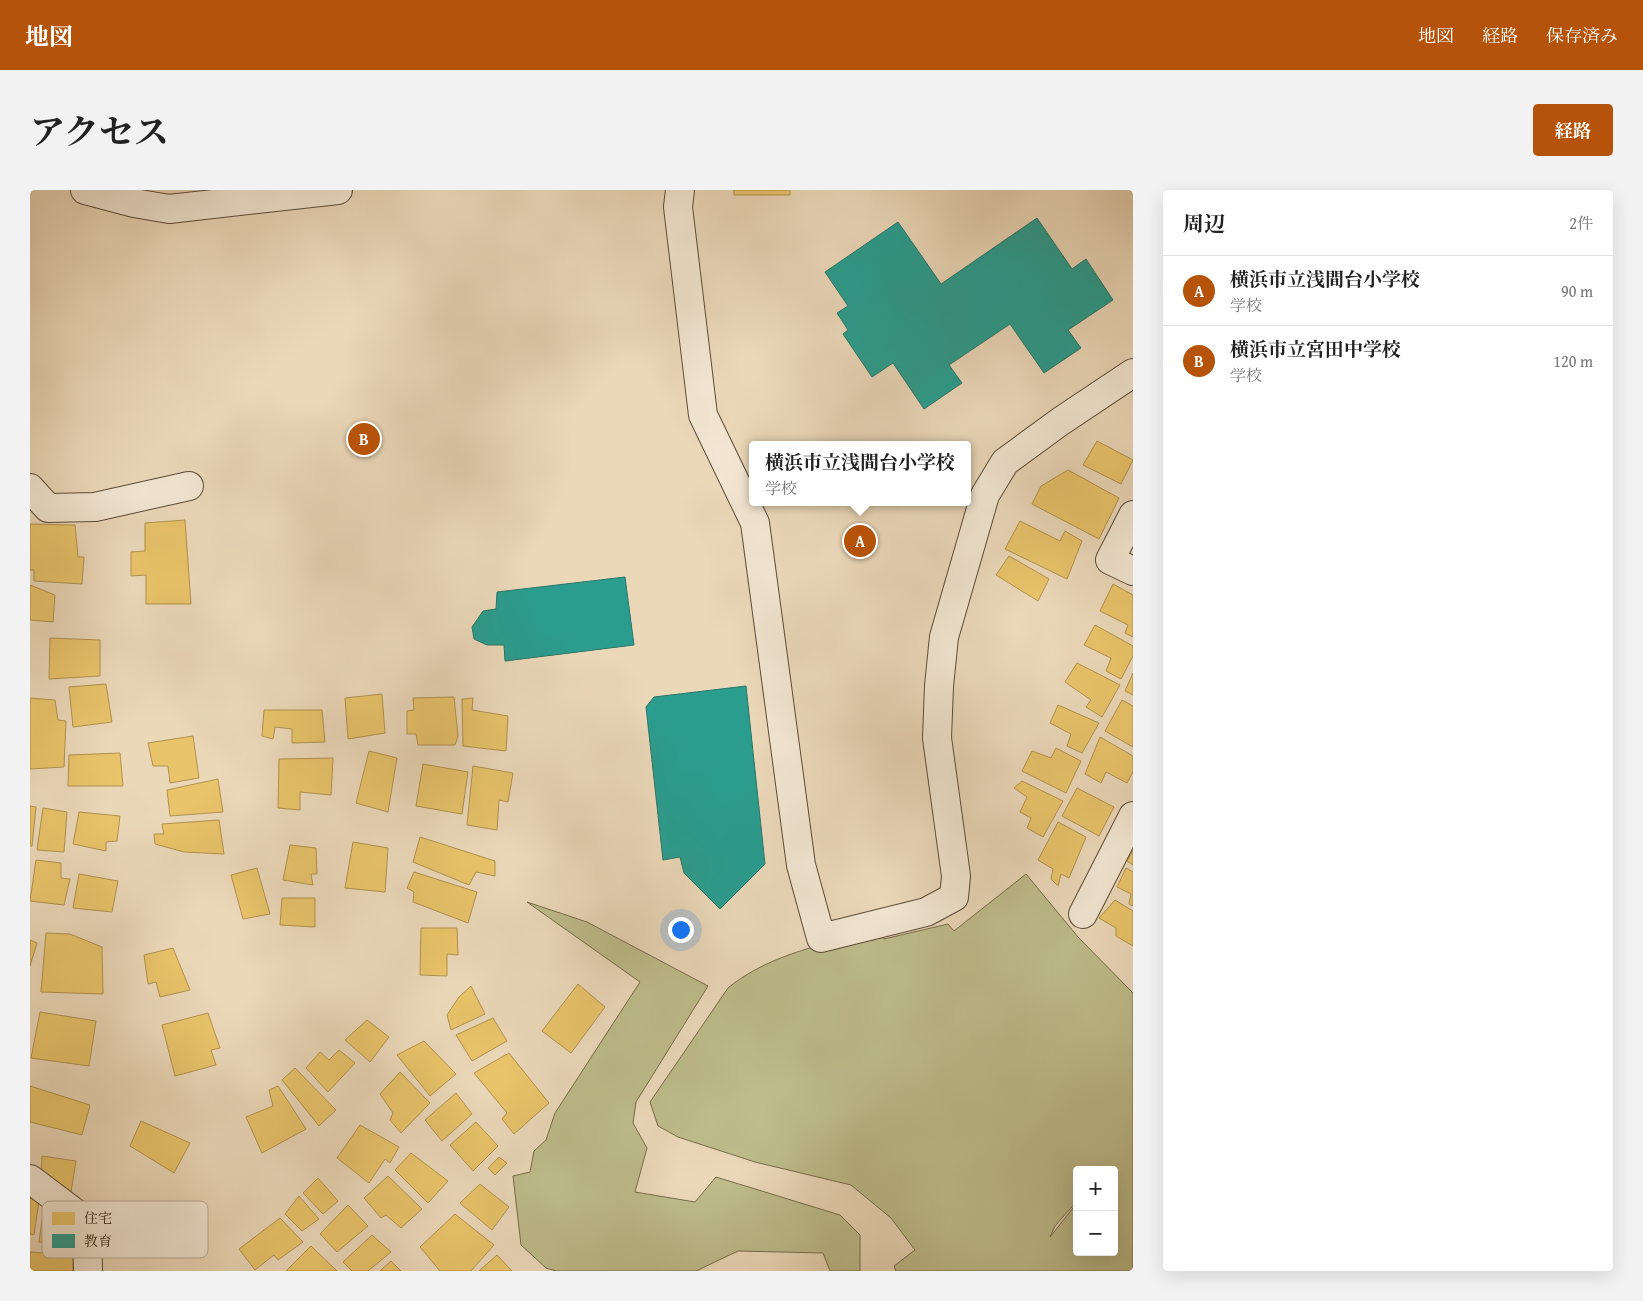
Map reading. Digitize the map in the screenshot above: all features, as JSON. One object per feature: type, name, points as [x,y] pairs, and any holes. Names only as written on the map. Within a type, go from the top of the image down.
[{"type":"street","points":[[85,190],[134,203],[169,209],[338,190]]},
{"type":"street","points":[[680,190],[678,208],[703,415],[755,523],[801,865],[821,938],[926,912],[954,897],[956,876],[937,738],[940,686],[944,637],[984,495],[1006,462],[1061,421],[1133,373]]},
{"type":"street","points":[[36,501],[95,507],[189,486]]},
{"type":"street","points":[[1133,515],[1110,560],[1133,571]]},
{"type":"street","points":[[1083,914],[1133,816]]},
{"type":"street","points":[[30,1179],[59,1201]]},
{"type":"street","points":[[88,1258],[88,1271]]},
{"type":"shaded area","points":[[1026,874],[1078,937],[1133,993],[1133,1271],[896,1271],[894,1266],[915,1250],[891,1218],[851,1185],[755,1162],[678,1137],[658,1126],[650,1102],[728,988],[745,976],[763,966],[802,950],[882,928],[884,939],[948,924],[954,931]]},
{"type":"shaded area","points":[[527,902],[587,922],[708,986],[636,1102],[633,1123],[647,1148],[635,1192],[695,1202],[716,1177],[840,1215],[860,1235],[860,1271],[830,1271],[823,1253],[738,1251],[696,1271],[556,1271],[546,1268],[521,1245],[513,1176],[530,1172],[534,1151],[546,1140],[555,1113],[640,982]]},
{"type":"building: 住宅","points":[[734,190],[790,190],[790,195],[734,195]]},
{"type":"building: 住宅","points":[[1097,441],[1133,460],[1121,484],[1083,465]]},
{"type":"building: 住宅","points":[[1068,470],[1119,498],[1099,539],[1032,504],[1041,486]]},
{"type":"building: 住宅","points":[[185,520],[191,604],[146,604],[146,575],[131,576],[131,552],[145,551],[145,523]]},
{"type":"building: 住宅","points":[[1020,521],[1060,541],[1065,531],[1082,541],[1067,579],[1005,549]]},
{"type":"building: 住宅","points":[[30,524],[75,525],[78,557],[84,557],[82,584],[34,581],[34,570],[30,570]]},
{"type":"building: 住宅","points":[[1009,556],[1049,579],[1038,601],[996,575]]},
{"type":"building: 住宅","points":[[1113,584],[1133,595],[1133,637],[1125,633],[1128,625],[1100,611]]},
{"type":"building: 住宅","points":[[30,585],[55,595],[53,622],[30,620]]},
{"type":"building: 住宅","points":[[1095,625],[1133,646],[1133,656],[1121,679],[1106,671],[1111,658],[1084,645]]},
{"type":"building: 住宅","points":[[50,638],[100,640],[100,676],[49,679]]},
{"type":"building: 住宅","points":[[1077,663],[1120,685],[1102,717],[1086,707],[1091,700],[1065,682]]},
{"type":"building: 住宅","points":[[1133,673],[1133,695],[1125,691]]},
{"type":"building: 住宅","points":[[106,684],[112,722],[73,727],[69,687]]},
{"type":"building: 住宅","points":[[382,694],[385,733],[348,739],[345,698]]},
{"type":"building: 住宅","points":[[454,697],[458,736],[455,745],[418,745],[416,734],[407,734],[407,711],[414,710],[413,698]]},
{"type":"building: 住宅","points":[[30,698],[55,700],[58,720],[66,721],[64,767],[30,769]]},
{"type":"building: 住宅","points":[[473,698],[472,710],[508,716],[506,751],[463,746],[462,699]]},
{"type":"building: 住宅","points":[[1122,700],[1133,706],[1133,747],[1105,731]]},
{"type":"building: 住宅","points":[[1058,705],[1099,723],[1082,753],[1067,746],[1071,734],[1050,723]]},
{"type":"building: 住宅","points":[[264,710],[322,710],[325,742],[292,743],[292,729],[275,727],[273,739],[262,736]]},
{"type":"building: 住宅","points":[[193,736],[199,778],[170,783],[168,766],[153,766],[148,743]]},
{"type":"building: 住宅","points":[[1100,737],[1133,756],[1133,772],[1127,783],[1106,772],[1101,783],[1085,774]]},
{"type":"building: 住宅","points":[[1056,748],[1081,761],[1066,793],[1022,771],[1032,751],[1051,758]]},
{"type":"building: 住宅","points":[[369,751],[397,758],[388,812],[356,803]]},
{"type":"building: 住宅","points":[[120,753],[123,786],[68,786],[69,755]]},
{"type":"building: 住宅","points":[[333,758],[331,795],[300,792],[300,810],[278,808],[279,759]]},
{"type":"building: 住宅","points":[[423,764],[468,772],[462,814],[416,806]]},
{"type":"building: 住宅","points":[[473,766],[513,773],[508,802],[499,800],[497,830],[467,825]]},
{"type":"building: 住宅","points":[[218,779],[223,812],[170,816],[167,790]]},
{"type":"building: 住宅","points":[[1022,781],[1063,801],[1043,837],[1027,828],[1031,818],[1020,812],[1027,797],[1014,788]]},
{"type":"building: 住宅","points":[[1077,788],[1114,807],[1099,836],[1062,816]]},
{"type":"building: 住宅","points":[[30,806],[36,807],[32,846],[30,846]]},
{"type":"building: 住宅","points":[[43,808],[67,812],[64,852],[37,850]]},
{"type":"building: 住宅","points":[[79,812],[120,816],[117,841],[106,842],[106,851],[73,844]]},
{"type":"building: 住宅","points":[[219,820],[224,854],[184,852],[155,844],[154,834],[164,834],[162,824]]},
{"type":"building: 住宅","points":[[1058,822],[1086,837],[1069,878],[1061,874],[1058,886],[1051,879],[1053,869],[1038,860]]},
{"type":"building: 住宅","points":[[420,837],[495,861],[495,876],[476,872],[469,885],[413,862]]},
{"type":"building: 住宅","points":[[353,842],[388,848],[385,892],[345,888]]},
{"type":"building: 住宅","points":[[290,845],[316,848],[317,874],[311,874],[313,885],[283,880]]},
{"type":"building: 住宅","points":[[1133,850],[1133,865],[1127,861]]},
{"type":"building: 住宅","points":[[36,860],[61,863],[61,878],[70,879],[64,905],[30,901]]},
{"type":"building: 住宅","points":[[257,868],[270,914],[243,919],[231,875]]},
{"type":"building: 住宅","points":[[1126,868],[1133,872],[1133,906],[1129,904],[1131,894],[1117,887]]},
{"type":"building: 住宅","points":[[414,872],[477,892],[468,923],[413,902],[414,892],[407,888]]},
{"type":"building: 住宅","points":[[79,874],[118,881],[112,912],[73,908]]},
{"type":"building: 住宅","points":[[282,898],[315,898],[315,927],[280,925]]},
{"type":"building: 住宅","points":[[1115,900],[1133,911],[1133,946],[1116,936],[1116,928],[1099,918]]},
{"type":"building: 住宅","points":[[421,928],[457,928],[458,955],[447,954],[447,976],[420,975]]},
{"type":"building: 住宅","points":[[46,933],[70,934],[102,947],[103,994],[41,992]]},
{"type":"building: 住宅","points":[[30,940],[37,943],[30,966]]},
{"type":"building: 住宅","points":[[173,948],[190,990],[160,997],[156,982],[148,984],[144,955]]},
{"type":"building: 住宅","points":[[578,984],[605,1007],[571,1053],[542,1031]]},
{"type":"building: 住宅","points":[[471,986],[485,1014],[451,1030],[447,1015],[459,997]]},
{"type":"building: 住宅","points":[[40,1012],[96,1021],[89,1066],[31,1058]]},
{"type":"building: 住宅","points":[[208,1013],[220,1048],[211,1050],[216,1065],[175,1076],[162,1025]]},
{"type":"building: 住宅","points":[[493,1018],[507,1041],[472,1061],[456,1035]]},
{"type":"building: 住宅","points":[[367,1020],[389,1037],[370,1062],[345,1040]]},
{"type":"building: 住宅","points":[[424,1041],[456,1074],[430,1096],[397,1055]]},
{"type":"building: 住宅","points":[[339,1050],[355,1063],[328,1092],[306,1068],[320,1052],[329,1060]]},
{"type":"building: 住宅","points":[[509,1053],[549,1103],[514,1134],[502,1119],[507,1113],[474,1073]]},
{"type":"building: 住宅","points":[[295,1068],[336,1110],[319,1126],[282,1080]]},
{"type":"building: 住宅","points":[[400,1072],[430,1103],[401,1133],[390,1120],[393,1113],[380,1094]]},
{"type":"building: 住宅","points":[[30,1086],[90,1105],[82,1135],[30,1122]]},
{"type":"building: 住宅","points":[[278,1086],[306,1129],[262,1153],[246,1117],[273,1106],[269,1090]]},
{"type":"building: 住宅","points":[[456,1093],[472,1114],[442,1141],[425,1120]]},
{"type":"building: 住宅","points":[[141,1121],[190,1143],[174,1173],[130,1146]]},
{"type":"building: 住宅","points":[[476,1122],[498,1146],[473,1171],[450,1145]]},
{"type":"building: 住宅","points":[[360,1125],[399,1147],[390,1163],[385,1159],[369,1183],[337,1158]]},
{"type":"building: 住宅","points":[[411,1153],[448,1181],[428,1203],[395,1170]]},
{"type":"building: 住宅","points":[[42,1156],[76,1161],[71,1192],[41,1177]]},
{"type":"building: 住宅","points":[[499,1157],[507,1163],[495,1175],[488,1168]]},
{"type":"building: 住宅","points":[[388,1176],[422,1209],[401,1228],[386,1215],[381,1218],[364,1198]]},
{"type":"building: 住宅","points":[[318,1178],[338,1201],[323,1214],[303,1193]]},
{"type":"building: 住宅","points":[[480,1184],[509,1207],[492,1230],[460,1203]]},
{"type":"building: 住宅","points":[[299,1196],[319,1219],[302,1231],[285,1214]]},
{"type":"building: 住宅","points":[[30,1198],[39,1201],[34,1235],[30,1234]]},
{"type":"building: 住宅","points":[[348,1205],[368,1226],[337,1252],[320,1234]]},
{"type":"building: 住宅","points":[[455,1214],[494,1245],[471,1271],[440,1271],[420,1247]]},
{"type":"building: 住宅","points":[[280,1218],[303,1242],[278,1260],[274,1255],[255,1270],[239,1249]]},
{"type":"building: 住宅","points":[[42,1220],[42,1242],[39,1242]]},
{"type":"building: 住宅","points":[[372,1235],[391,1252],[368,1271],[352,1271],[343,1262]]},
{"type":"building: 住宅","points":[[311,1246],[337,1271],[286,1271]]},
{"type":"building: 住宅","points":[[30,1252],[42,1253],[42,1258],[73,1258],[73,1271],[30,1271]]},
{"type":"building: 住宅","points":[[497,1255],[512,1271],[479,1271]]},
{"type":"building: 住宅","points":[[391,1261],[401,1271],[380,1271]]},
{"type":"building: 教育","points":[[1037,218],[1072,269],[1086,259],[1113,300],[1068,330],[1081,348],[1044,373],[1010,324],[949,365],[962,383],[924,409],[893,363],[872,377],[843,334],[848,330],[837,313],[848,306],[825,272],[898,222],[941,284]]},
{"type":"building: 教育","points":[[625,577],[634,645],[505,661],[504,645],[487,645],[474,639],[472,627],[483,611],[496,609],[497,592]]},
{"type":"building: 教育","points":[[746,686],[765,864],[720,909],[684,873],[680,857],[663,860],[646,707],[654,697]]},
{"type":"place","name":"横浜市立宮田中学校","points":[[364,439]]},
{"type":"place","name":"横浜市立浅間台小学校","points":[[860,541]]}]
